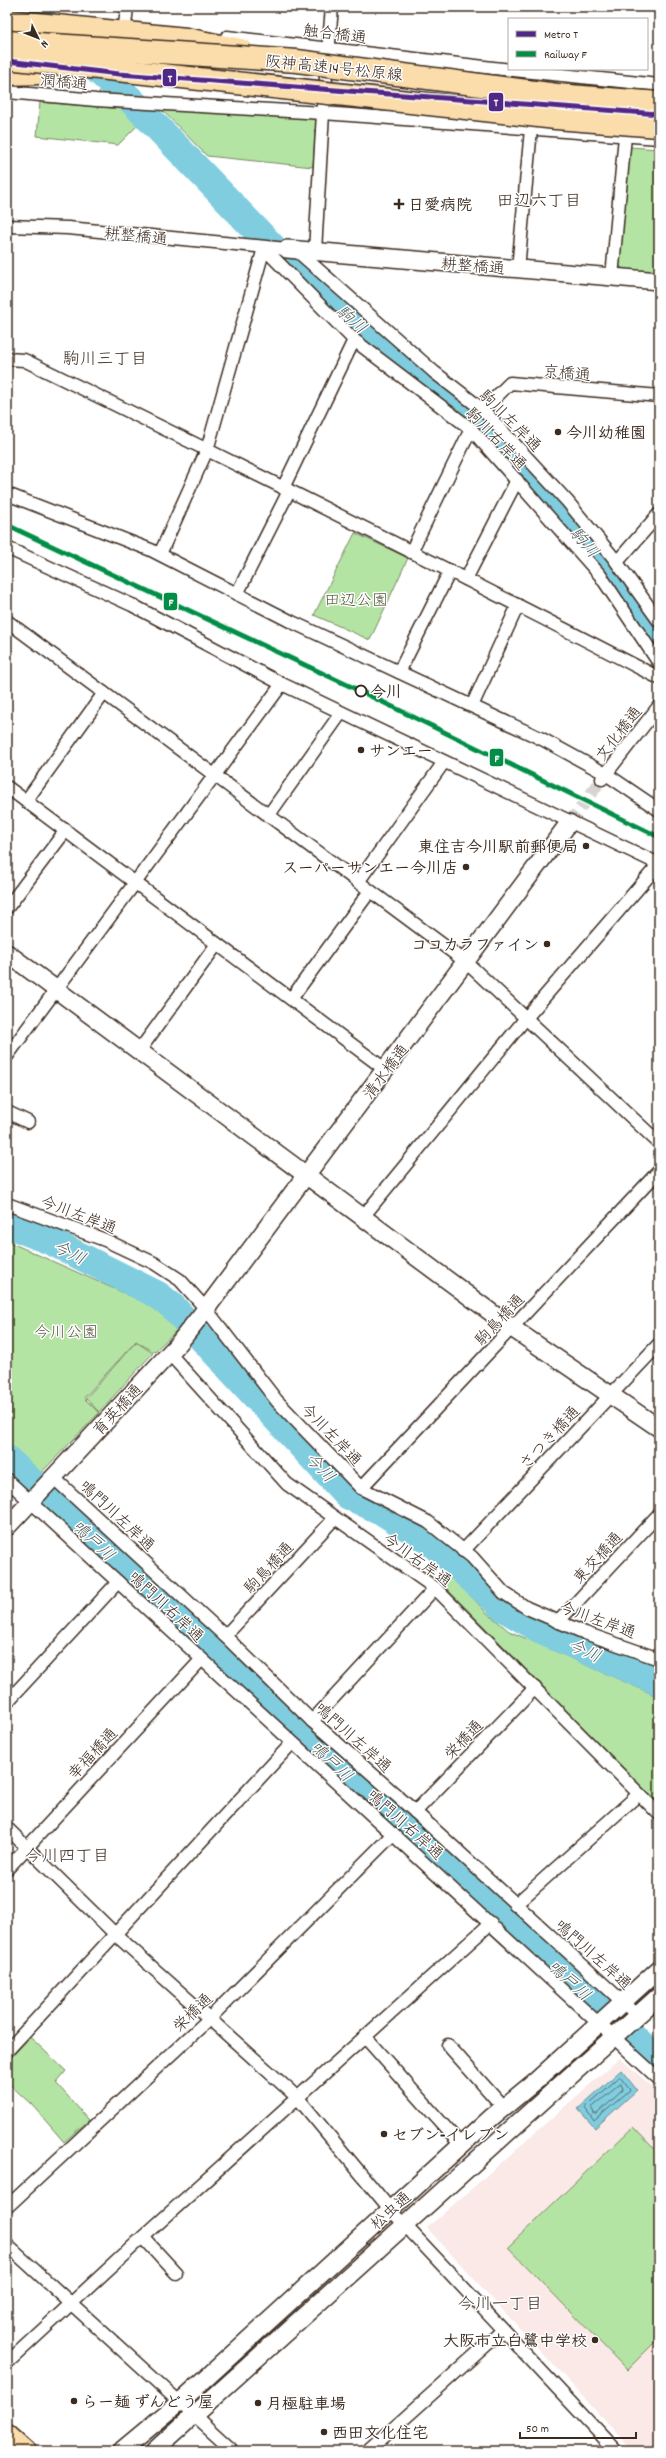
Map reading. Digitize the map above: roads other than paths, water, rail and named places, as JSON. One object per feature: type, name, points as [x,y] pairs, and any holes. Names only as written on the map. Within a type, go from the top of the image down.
[{"type":"highway","points":[[16,18],[186,39],[297,61]]},
{"type":"highway","name":"阪神高速14号松原線","points":[[7,42],[297,61],[557,95],[659,103]]},
{"type":"highway","name":"阪神高速14号松原線","points":[[7,58],[556,118],[659,126]]},
{"type":"highway","points":[[7,74],[117,69]]},
{"type":"main road","points":[[7,2434],[26,2451]]},
{"type":"street","points":[[125,26],[127,7]]},
{"type":"street","points":[[315,251],[323,113],[332,7]]},
{"type":"street","name":"触合橋通","points":[[7,14],[16,18],[53,18],[508,70]]},
{"type":"street","name":"触合橋通","points":[[513,70],[659,85]]},
{"type":"street","name":"潤橋通","points":[[7,92],[119,101],[323,113]]},
{"type":"street","points":[[323,113],[659,138]]},
{"type":"street","points":[[518,269],[531,129]]},
{"type":"street","points":[[612,277],[625,136]]},
{"type":"street","name":"耕整橋通","points":[[7,226],[68,228],[264,248],[315,251],[659,281]]},
{"type":"street","points":[[160,554],[207,450],[264,248]]},
{"type":"street","name":"駒川右岸通","points":[[264,248],[354,340],[471,429],[600,575],[659,663]]},
{"type":"street","name":"駒川左岸通","points":[[291,249],[434,372],[483,410],[567,501],[617,562],[659,621]]},
{"type":"street","points":[[237,594],[354,340]]},
{"type":"street","points":[[7,359],[24,360],[518,605],[659,678]]},
{"type":"street","name":"京橋通","points":[[483,410],[510,383],[659,396]]},
{"type":"street","points":[[411,552],[471,429]]},
{"type":"street","points":[[466,579],[516,480]]},
{"type":"street","points":[[7,494],[160,554],[237,594],[542,739],[659,810]]},
{"type":"street","points":[[617,562],[659,514]]},
{"type":"street","points":[[7,548],[132,605],[282,684],[341,713],[569,823],[659,864],[526,1018],[362,1218]]},
{"type":"street","points":[[400,672],[450,571]]},
{"type":"street","points":[[472,706],[518,605]]},
{"type":"street","points":[[7,621],[466,962],[659,1143]]},
{"type":"street","points":[[7,1056],[55,989],[282,684]]},
{"type":"street","points":[[26,801],[104,693]]},
{"type":"street","name":"文化橋通","points":[[604,776],[659,706]]},
{"type":"street","points":[[268,816],[341,713]]},
{"type":"street","points":[[358,882],[444,762]]},
{"type":"street","points":[[7,787],[386,1070]]},
{"type":"street","name":"清水橋通","points":[[186,1334],[386,1070],[569,823]]},
{"type":"street","points":[[7,908],[66,830]]},
{"type":"street","points":[[291,999],[370,891]]},
{"type":"street","points":[[139,1051],[218,944]]},
{"type":"street","points":[[7,954],[512,1328],[659,1428]]},
{"type":"street","points":[[7,1112],[28,1122]]},
{"type":"street","name":"駒鳥橋通","points":[[362,1488],[659,1171]]},
{"type":"street","name":"今川左岸通","points":[[7,1204],[105,1240],[154,1263],[180,1280],[202,1314],[277,1401],[362,1488],[428,1522],[472,1557],[504,1593],[527,1608],[558,1622],[658,1656]]},
{"type":"street","name":"育英橋通","points":[[33,1499],[186,1334]]},
{"type":"street","name":"さつき橋通","points":[[463,1551],[659,1344]]},
{"type":"street","name":"今川右岸通","points":[[169,1353],[288,1484],[334,1519],[435,1588],[659,1814]]},
{"type":"street","name":"鳴門川右岸通","points":[[7,1480],[33,1499],[118,1582],[202,1660],[491,1923],[659,2079]]},
{"type":"street","name":"鳴門川左岸通","points":[[51,1481],[225,1636],[312,1721],[415,1812],[636,2016]]},
{"type":"street","points":[[7,1527],[33,1499]]},
{"type":"street","name":"東交橋通","points":[[558,1622],[659,1514]]},
{"type":"street","name":"駒鳥橋通","points":[[225,1636],[334,1519]]},
{"type":"street","points":[[7,1702],[118,1582]]},
{"type":"street","points":[[312,1721],[435,1588]]},
{"type":"street","name":"幸福橋通","points":[[7,1869],[202,1660]]},
{"type":"street","name":"栄橋通","points":[[415,1812],[535,1688]]},
{"type":"street","points":[[7,2051],[292,1743]]},
{"type":"street","points":[[515,1905],[640,1794]]},
{"type":"street","points":[[7,1828],[115,1934],[208,2019],[298,2098],[390,2209],[502,2331],[616,2451]]},
{"type":"street","name":"栄橋通","points":[[7,2207],[208,2019],[393,1834]]},
{"type":"street","points":[[7,2363],[71,2302],[491,1923]]},
{"type":"street","name":"松虫通","points":[[121,2451],[180,2402],[390,2209],[503,2107],[537,2080],[659,1969]]},
{"type":"street","name":"松虫通","points":[[154,2451],[404,2224],[659,1996]]},
{"type":"street","points":[[365,2037],[461,2145]]},
{"type":"street","points":[[448,2045],[503,2107]]},
{"type":"street","points":[[143,2237],[176,2272]]},
{"type":"street","points":[[7,2244],[233,2451]]},
{"type":"street","points":[[368,2451],[502,2331]]},
{"type":"water","points":[[621,2070],[637,2090],[595,2128],[578,2109]]},
{"type":"waterway","name":"駒川","points":[[28,7],[133,102],[286,261],[419,378],[478,419],[606,566],[659,644]]},
{"type":"waterway","name":"今川","points":[[7,1224],[50,1241],[158,1295],[172,1306],[347,1495],[381,1511],[432,1543],[505,1609],[546,1633],[659,1682]]},
{"type":"waterway","name":"鳴戸川","points":[[7,1459],[528,1943],[659,2060]]},
{"type":"tunnel","points":[[569,823],[602,779]]},
{"type":"metro line","name":"T","points":[[7,61],[119,74],[659,114]]},
{"type":"rail line","name":"F","points":[[7,525],[356,689],[659,837]]},
{"type":"place","name":"日愛病院","points":[[399,204]]},
{"type":"place","name":"今川幼稚園","points":[[558,432]]},
{"type":"place","name":"今川","points":[[361,691]]},
{"type":"place","name":"サンエー","points":[[361,750]]},
{"type":"place","name":"東住吉今川駅前郵便局","points":[[586,846]]},
{"type":"place","name":"スーパーサンエー今川店","points":[[466,867]]},
{"type":"place","name":"ココカラファイン","points":[[547,944]]},
{"type":"place","name":"セブン-イレブン","points":[[384,2134]]},
{"type":"place","name":"大阪市立白鷺中学校","points":[[595,2340]]},
{"type":"place","name":"らー麺 ずんどう屋","points":[[74,2401]]},
{"type":"place","name":"月極駐車場","points":[[258,2403]]},
{"type":"place","name":"西田文化住宅","points":[[324,2432]]},
{"type":"district","name":"田辺六丁目","points":[[539,200]]},
{"type":"district","name":"駒川三丁目","points":[[105,358]]},
{"type":"district","name":"今川四丁目","points":[[67,1855]]},
{"type":"district","name":"今川一丁目","points":[[500,2303]]},
{"type":"park label","name":"田辺公園","points":[[356,599]]},
{"type":"park label","name":"今川公園","points":[[66,1331]]}]
